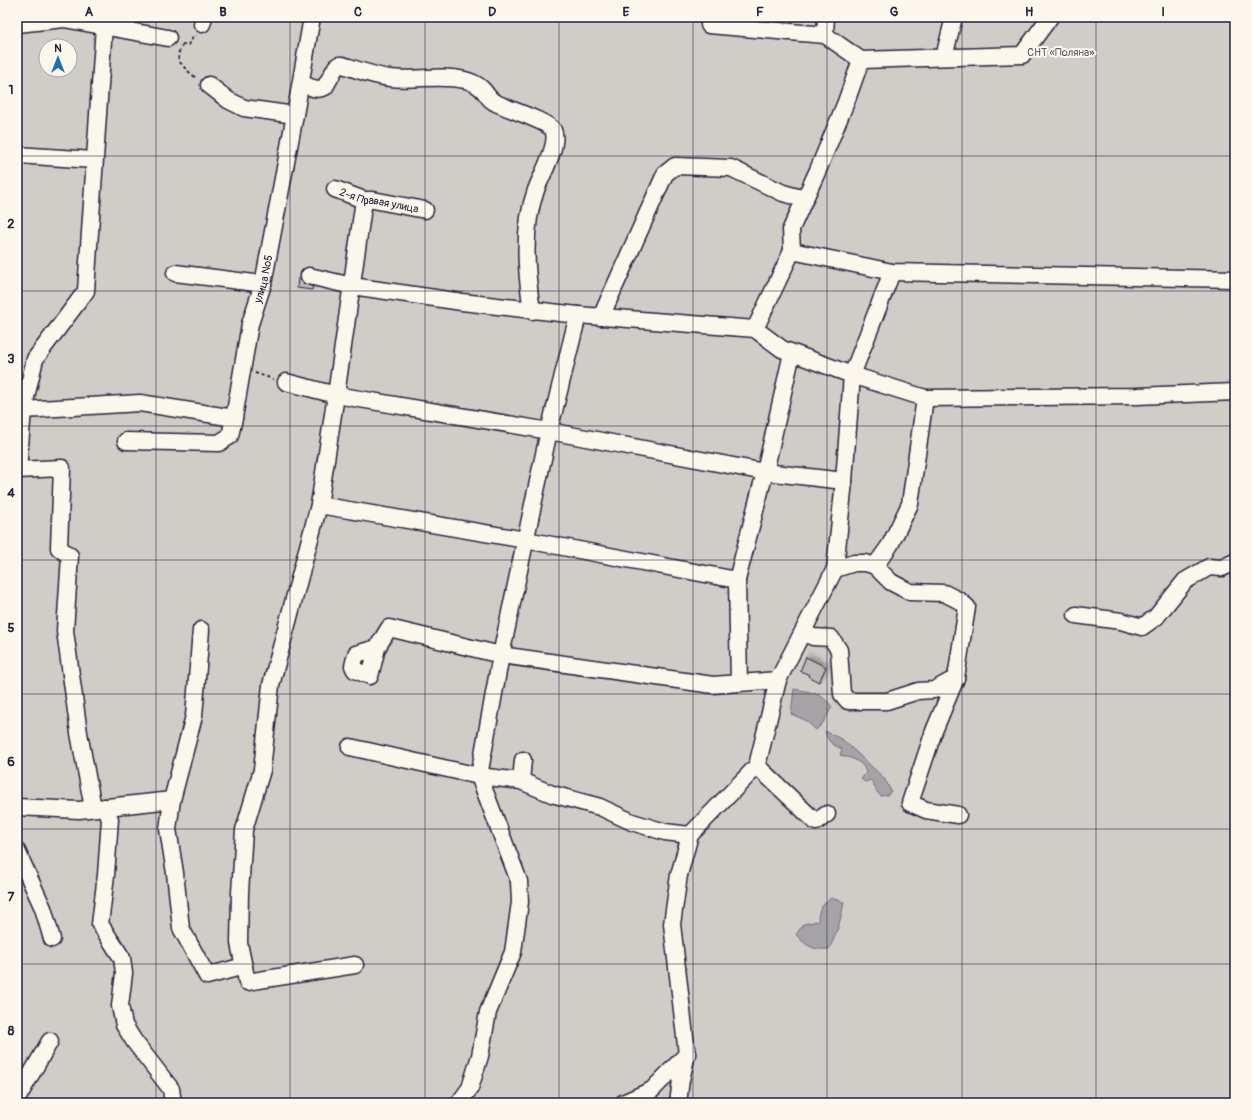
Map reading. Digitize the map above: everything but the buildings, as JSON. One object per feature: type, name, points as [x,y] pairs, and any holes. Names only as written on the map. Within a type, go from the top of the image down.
[{"type":"street","name":"улица №5","points":[[126,441],[219,443],[230,436],[250,324],[263,284],[312,17]]},
{"type":"street","points":[[825,35],[826,17]]},
{"type":"street","points":[[944,57],[954,17]]},
{"type":"street","points":[[709,21],[825,35],[861,60],[1022,55],[1050,17]]},
{"type":"street","points":[[17,24],[64,19],[168,38]]},
{"type":"street","points":[[104,26],[86,291],[35,359],[20,409],[18,470],[62,468],[59,548],[70,556],[65,631],[79,733],[99,808],[110,820],[106,875],[100,924],[122,958],[124,973],[120,1006],[124,1025],[172,1096]]},
{"type":"street","points":[[755,329],[792,251],[792,229],[846,102],[861,60]]},
{"type":"street","points":[[301,83],[314,89],[325,87],[336,67],[339,65],[390,78],[466,80],[482,89],[488,99],[508,109],[539,120],[549,127],[553,131],[554,144],[536,190],[527,230],[526,252],[532,310]]},
{"type":"street","points":[[209,85],[228,100],[244,108],[295,115]]},
{"type":"street","points":[[17,155],[94,160]]},
{"type":"street","points":[[601,317],[665,174],[675,166],[731,168],[783,193],[805,198]]},
{"type":"street","name":"2-я Правая улица","points":[[335,189],[364,200],[373,200],[425,210]]},
{"type":"street","points":[[355,965],[246,982],[240,943],[240,892],[244,830],[262,770],[271,686],[319,505],[364,200]]},
{"type":"street","points":[[792,251],[892,272],[1235,279]]},
{"type":"street","points":[[678,1103],[681,1080],[687,1054],[672,924],[679,875],[690,835],[757,766],[778,680],[835,570],[844,481],[852,375],[892,272]]},
{"type":"street","points":[[174,273],[263,284]]},
{"type":"street","points":[[309,276],[352,286],[462,302],[578,316],[755,329],[782,350],[852,375],[926,398],[1136,396],[1235,392]]},
{"type":"street","points":[[459,1103],[470,1088],[480,1056],[488,1012],[512,952],[520,902],[519,881],[479,776],[501,655],[549,431],[578,316]]},
{"type":"street","points":[[740,683],[737,580],[765,472],[792,353]]},
{"type":"street","points":[[286,382],[336,395],[549,431],[765,472],[844,481]]},
{"type":"street","points":[[875,566],[890,545],[910,504],[926,398]]},
{"type":"street","points":[[20,409],[140,404],[234,418]]},
{"type":"street","points":[[319,505],[526,540],[737,580]]},
{"type":"street","points":[[1076,615],[1121,621],[1142,628],[1156,617],[1185,581],[1209,567],[1222,568],[1235,562]]},
{"type":"street","points":[[835,570],[854,563],[866,563],[875,566],[891,582],[910,592],[944,593],[960,601],[967,608],[956,678],[934,731],[910,803],[926,810],[958,815]]},
{"type":"street","points":[[377,648],[389,628],[501,655],[713,686],[778,680]]},
{"type":"street","points":[[201,630],[194,716],[172,800],[168,829],[175,873],[181,928],[207,976],[244,966]]},
{"type":"street","points":[[803,632],[813,637],[832,638],[839,650],[842,694],[848,701],[887,701],[918,691],[934,690],[956,678]]},
{"type":"street","points":[[350,747],[479,776],[521,781],[552,794],[600,807],[632,822],[664,832],[690,835]]},
{"type":"street","points":[[521,781],[523,760]]},
{"type":"street","points":[[757,766],[816,822],[827,814]]},
{"type":"street","points":[[17,807],[79,810],[172,800]]},
{"type":"street","points":[[17,851],[44,908],[52,939]]},
{"type":"street","points":[[17,1099],[50,1041]]},
{"type":"street","points":[[623,1103],[652,1090],[687,1054]]},
{"type":"path","points":[[203,21],[198,33],[188,45],[182,44],[179,53],[179,61],[197,79],[209,85]]},
{"type":"path","points":[[242,370],[286,382]]},
{"type":"green space","name":"СНТ «Поляна»","points":[[17,17],[1235,17],[1235,1103],[17,1103]]},
{"type":"shaded area","points":[[794,689],[811,692],[820,696],[824,698],[832,707],[823,723],[816,730],[805,720],[791,714]]},
{"type":"shaded area","points":[[825,731],[843,740],[884,778],[891,791],[888,795],[881,796],[876,791],[871,780],[865,782],[861,779],[866,773],[863,766],[848,757],[840,755],[842,749],[831,743]]},
{"type":"shaded area","points":[[831,898],[844,902],[834,938],[829,949],[818,949],[811,947],[796,935],[803,924],[818,921],[821,908]]}]
